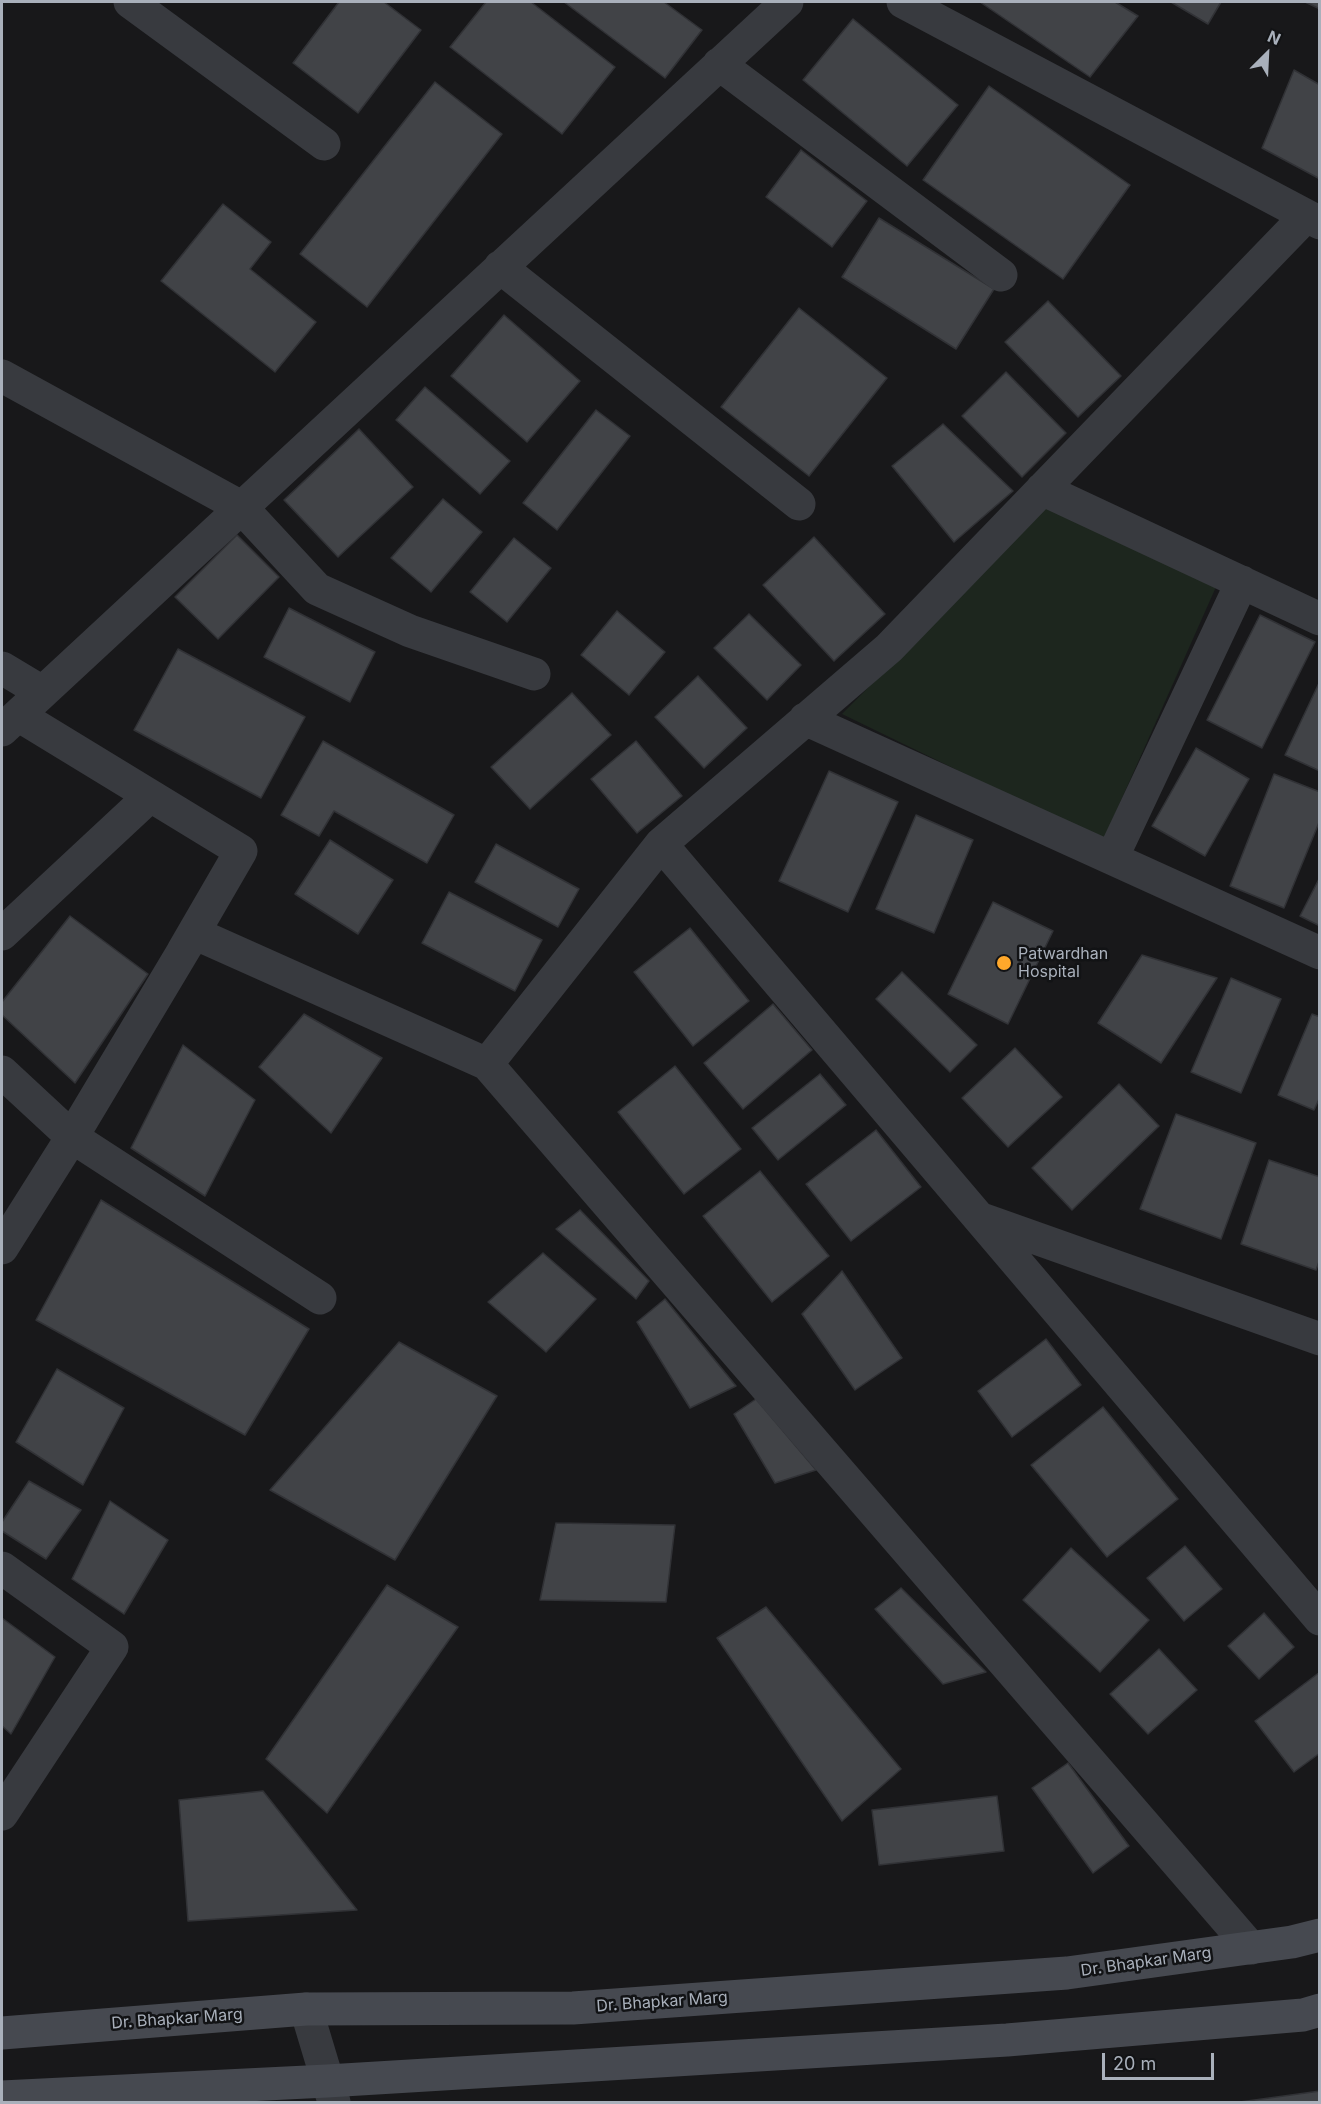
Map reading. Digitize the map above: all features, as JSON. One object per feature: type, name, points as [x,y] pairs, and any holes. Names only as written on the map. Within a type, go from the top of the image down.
[{"type":"main road","name":"Dr. Bhapkar Marg","points":[[2,2033],[306,2009],[585,2007],[1066,1973],[1251,1948],[1320,1935]]},
{"type":"main road","points":[[2,2097],[331,2092],[1007,2040],[1303,2015],[1320,2010]]},
{"type":"street","points":[[130,2],[324,144]]},
{"type":"street","points":[[2,1248],[72,1137],[241,851],[150,796],[10,722],[787,2]]},
{"type":"street","points":[[487,1064],[661,844],[889,648],[1042,489],[1313,219],[903,2]]},
{"type":"street","points":[[719,64],[1001,274]]},
{"type":"street","points":[[500,267],[799,504]]},
{"type":"street","points":[[2,375],[242,507],[317,589],[410,631],[534,674]]},
{"type":"street","points":[[1042,489],[1320,619]]},
{"type":"street","points":[[1112,858],[1242,582]]},
{"type":"street","points":[[2,668],[42,692]]},
{"type":"street","points":[[805,719],[1320,953]]},
{"type":"street","points":[[2,934],[150,796]]},
{"type":"street","points":[[661,844],[978,1217],[1316,1607]]},
{"type":"street","points":[[179,957],[194,933],[487,1064],[1251,1948]]},
{"type":"street","points":[[2,1072],[72,1137],[320,1298]]},
{"type":"street","points":[[978,1217],[1320,1339]]},
{"type":"street","points":[[2,1568],[112,1647],[2,1814]]},
{"type":"street","points":[[306,2009],[331,2092]]},
{"type":"shaded area","points":[[1046,508],[1216,587],[1103,841],[842,714]]},
{"type":"building","points":[[339,2],[384,2],[421,30],[358,113],[293,63]]},
{"type":"building","points":[[486,2],[531,2],[615,67],[562,134],[450,47]]},
{"type":"building","points":[[564,2],[664,2],[702,30],[665,78]]},
{"type":"building","points":[[980,2],[1115,2],[1138,16],[1090,77]]},
{"type":"building","points":[[1171,2],[1221,2],[1208,24]]},
{"type":"building","points":[[1305,2],[1320,2],[1320,9]]},
{"type":"building","points":[[853,19],[958,105],[907,166],[803,80]]},
{"type":"building","points":[[1294,70],[1320,85],[1320,179],[1262,148]]},
{"type":"building","points":[[435,82],[502,134],[367,307],[300,254]]},
{"type":"building","points":[[989,86],[1130,185],[1063,279],[923,180]]},
{"type":"building","points":[[801,150],[867,201],[832,247],[766,197]]},
{"type":"building","points":[[223,204],[271,242],[250,269],[316,322],[275,372],[161,281]]},
{"type":"building","points":[[879,218],[994,289],[956,349],[842,277]]},
{"type":"building","points":[[1048,301],[1121,376],[1078,417],[1005,342]]},
{"type":"building","points":[[799,308],[887,378],[809,476],[721,407]]},
{"type":"building","points":[[504,315],[580,381],[527,442],[451,376]]},
{"type":"building","points":[[1006,372],[1066,433],[1022,477],[962,416]]},
{"type":"building","points":[[425,387],[510,461],[480,494],[396,420]]},
{"type":"building","points":[[596,410],[630,436],[557,530],[523,503]]},
{"type":"building","points":[[943,424],[1013,491],[954,542],[892,466]]},
{"type":"building","points":[[359,429],[413,487],[338,557],[284,500]]},
{"type":"building","points":[[443,499],[482,532],[431,592],[391,558]]},
{"type":"building","points":[[237,535],[279,577],[218,639],[175,597]]},
{"type":"building","points":[[814,537],[885,614],[834,661],[763,585]]},
{"type":"building","points":[[514,538],[551,568],[507,622],[470,592]]},
{"type":"building","points":[[289,608],[375,652],[350,702],[264,657]]},
{"type":"building","points":[[617,611],[665,652],[629,695],[581,655]]},
{"type":"building","points":[[749,614],[801,665],[767,700],[714,648]]},
{"type":"building","points":[[1260,615],[1315,642],[1262,748],[1207,720]]},
{"type":"building","points":[[178,649],[305,717],[261,798],[134,730]]},
{"type":"building","points":[[698,676],[747,728],[704,768],[655,717]]},
{"type":"building","points":[[1320,681],[1320,771],[1285,755]]},
{"type":"building","points":[[572,693],[611,735],[530,809],[491,767]]},
{"type":"building","points":[[323,741],[454,815],[427,863],[334,811],[319,836],[281,815]]},
{"type":"building","points":[[636,741],[682,796],[637,833],[591,779]]},
{"type":"building","points":[[1196,748],[1249,779],[1205,856],[1152,826]]},
{"type":"building","points":[[829,771],[898,802],[848,912],[779,881]]},
{"type":"building","points":[[1274,774],[1320,792],[1320,820],[1284,908],[1230,886]]},
{"type":"building","points":[[916,815],[973,840],[934,933],[876,909]]},
{"type":"building","points":[[330,840],[393,880],[358,934],[295,894]]},
{"type":"building","points":[[496,844],[579,889],[558,927],[475,882]]},
{"type":"building","points":[[1320,877],[1320,926],[1300,916]]},
{"type":"building","points":[[449,892],[542,940],[515,991],[422,943]]},
{"type":"building","points":[[993,902],[1053,931],[1008,1024],[948,994]]},
{"type":"building","points":[[70,916],[148,974],[75,1083],[2,1015],[2,1002]]},
{"type":"building","points":[[690,928],[749,1001],[693,1046],[634,972]]},
{"type":"building","points":[[1142,955],[1217,978],[1161,1063],[1098,1023]]},
{"type":"building","points":[[902,972],[977,1045],[950,1072],[876,999]]},
{"type":"building","points":[[1231,978],[1281,999],[1241,1093],[1191,1072]]},
{"type":"building","points":[[773,1004],[812,1050],[743,1109],[704,1063]]},
{"type":"building","points":[[304,1014],[382,1058],[331,1133],[259,1067]]},
{"type":"building","points":[[1312,1014],[1320,1017],[1320,1097],[1314,1110],[1278,1095]]},
{"type":"building","points":[[183,1045],[255,1100],[205,1196],[131,1148]]},
{"type":"building","points":[[1015,1048],[1062,1097],[1008,1147],[962,1098]]},
{"type":"building","points":[[675,1066],[741,1149],[684,1194],[618,1112]]},
{"type":"building","points":[[820,1074],[846,1105],[778,1160],[752,1128]]},
{"type":"building","points":[[1119,1084],[1159,1126],[1072,1210],[1032,1168]]},
{"type":"building","points":[[1176,1114],[1256,1143],[1221,1239],[1140,1209]]},
{"type":"building","points":[[876,1130],[921,1187],[851,1241],[806,1184]]},
{"type":"building","points":[[1269,1160],[1320,1177],[1320,1259],[1316,1270],[1241,1244]]},
{"type":"building","points":[[760,1171],[829,1256],[772,1302],[703,1216]]},
{"type":"building","points":[[101,1200],[309,1329],[245,1435],[36,1320]]},
{"type":"building","points":[[580,1210],[649,1281],[636,1299],[556,1229]]},
{"type":"building","points":[[543,1253],[596,1299],[546,1352],[488,1302]]},
{"type":"building","points":[[842,1271],[902,1358],[855,1390],[802,1314]]},
{"type":"building","points":[[665,1299],[736,1386],[690,1408],[637,1322]]},
{"type":"building","points":[[1046,1339],[1081,1385],[1012,1437],[978,1391]]},
{"type":"building","points":[[399,1342],[497,1396],[395,1560],[270,1490]]},
{"type":"building","points":[[57,1369],[124,1408],[83,1485],[16,1442]]},
{"type":"building","points":[[756,1399],[816,1470],[775,1483],[734,1414]]},
{"type":"building","points":[[1103,1407],[1178,1499],[1107,1557],[1031,1465]]},
{"type":"building","points":[[29,1481],[81,1510],[46,1559],[2,1531],[2,1522]]},
{"type":"building","points":[[110,1501],[168,1540],[124,1614],[72,1579]]},
{"type":"building","points":[[556,1523],[675,1525],[666,1602],[540,1600]]},
{"type":"building","points":[[1185,1546],[1222,1589],[1184,1621],[1147,1578]]},
{"type":"building","points":[[1071,1548],[1149,1620],[1100,1672],[1023,1600]]},
{"type":"building","points":[[387,1585],[458,1627],[327,1813],[266,1759]]},
{"type":"building","points":[[901,1588],[986,1672],[943,1684],[875,1609]]},
{"type":"building","points":[[766,1607],[901,1769],[842,1821],[717,1638]]},
{"type":"building","points":[[1264,1613],[1294,1647],[1259,1679],[1228,1646]]},
{"type":"building","points":[[2,1618],[55,1657],[11,1734],[2,1726]]},
{"type":"building","points":[[1159,1649],[1197,1690],[1148,1734],[1110,1694]]},
{"type":"building","points":[[1320,1672],[1320,1753],[1294,1772],[1255,1721]]},
{"type":"building","points":[[1068,1763],[1129,1846],[1093,1873],[1032,1788]]},
{"type":"building","points":[[263,1791],[357,1910],[188,1921],[179,1800]]},
{"type":"building","points":[[997,1796],[1004,1851],[879,1865],[872,1810]]},
{"type":"building","points":[[1320,2091],[1320,2102],[1240,2102]]},
{"type":"place","name":"Patwardhan Hospital","points":[[1004,963]]}]
